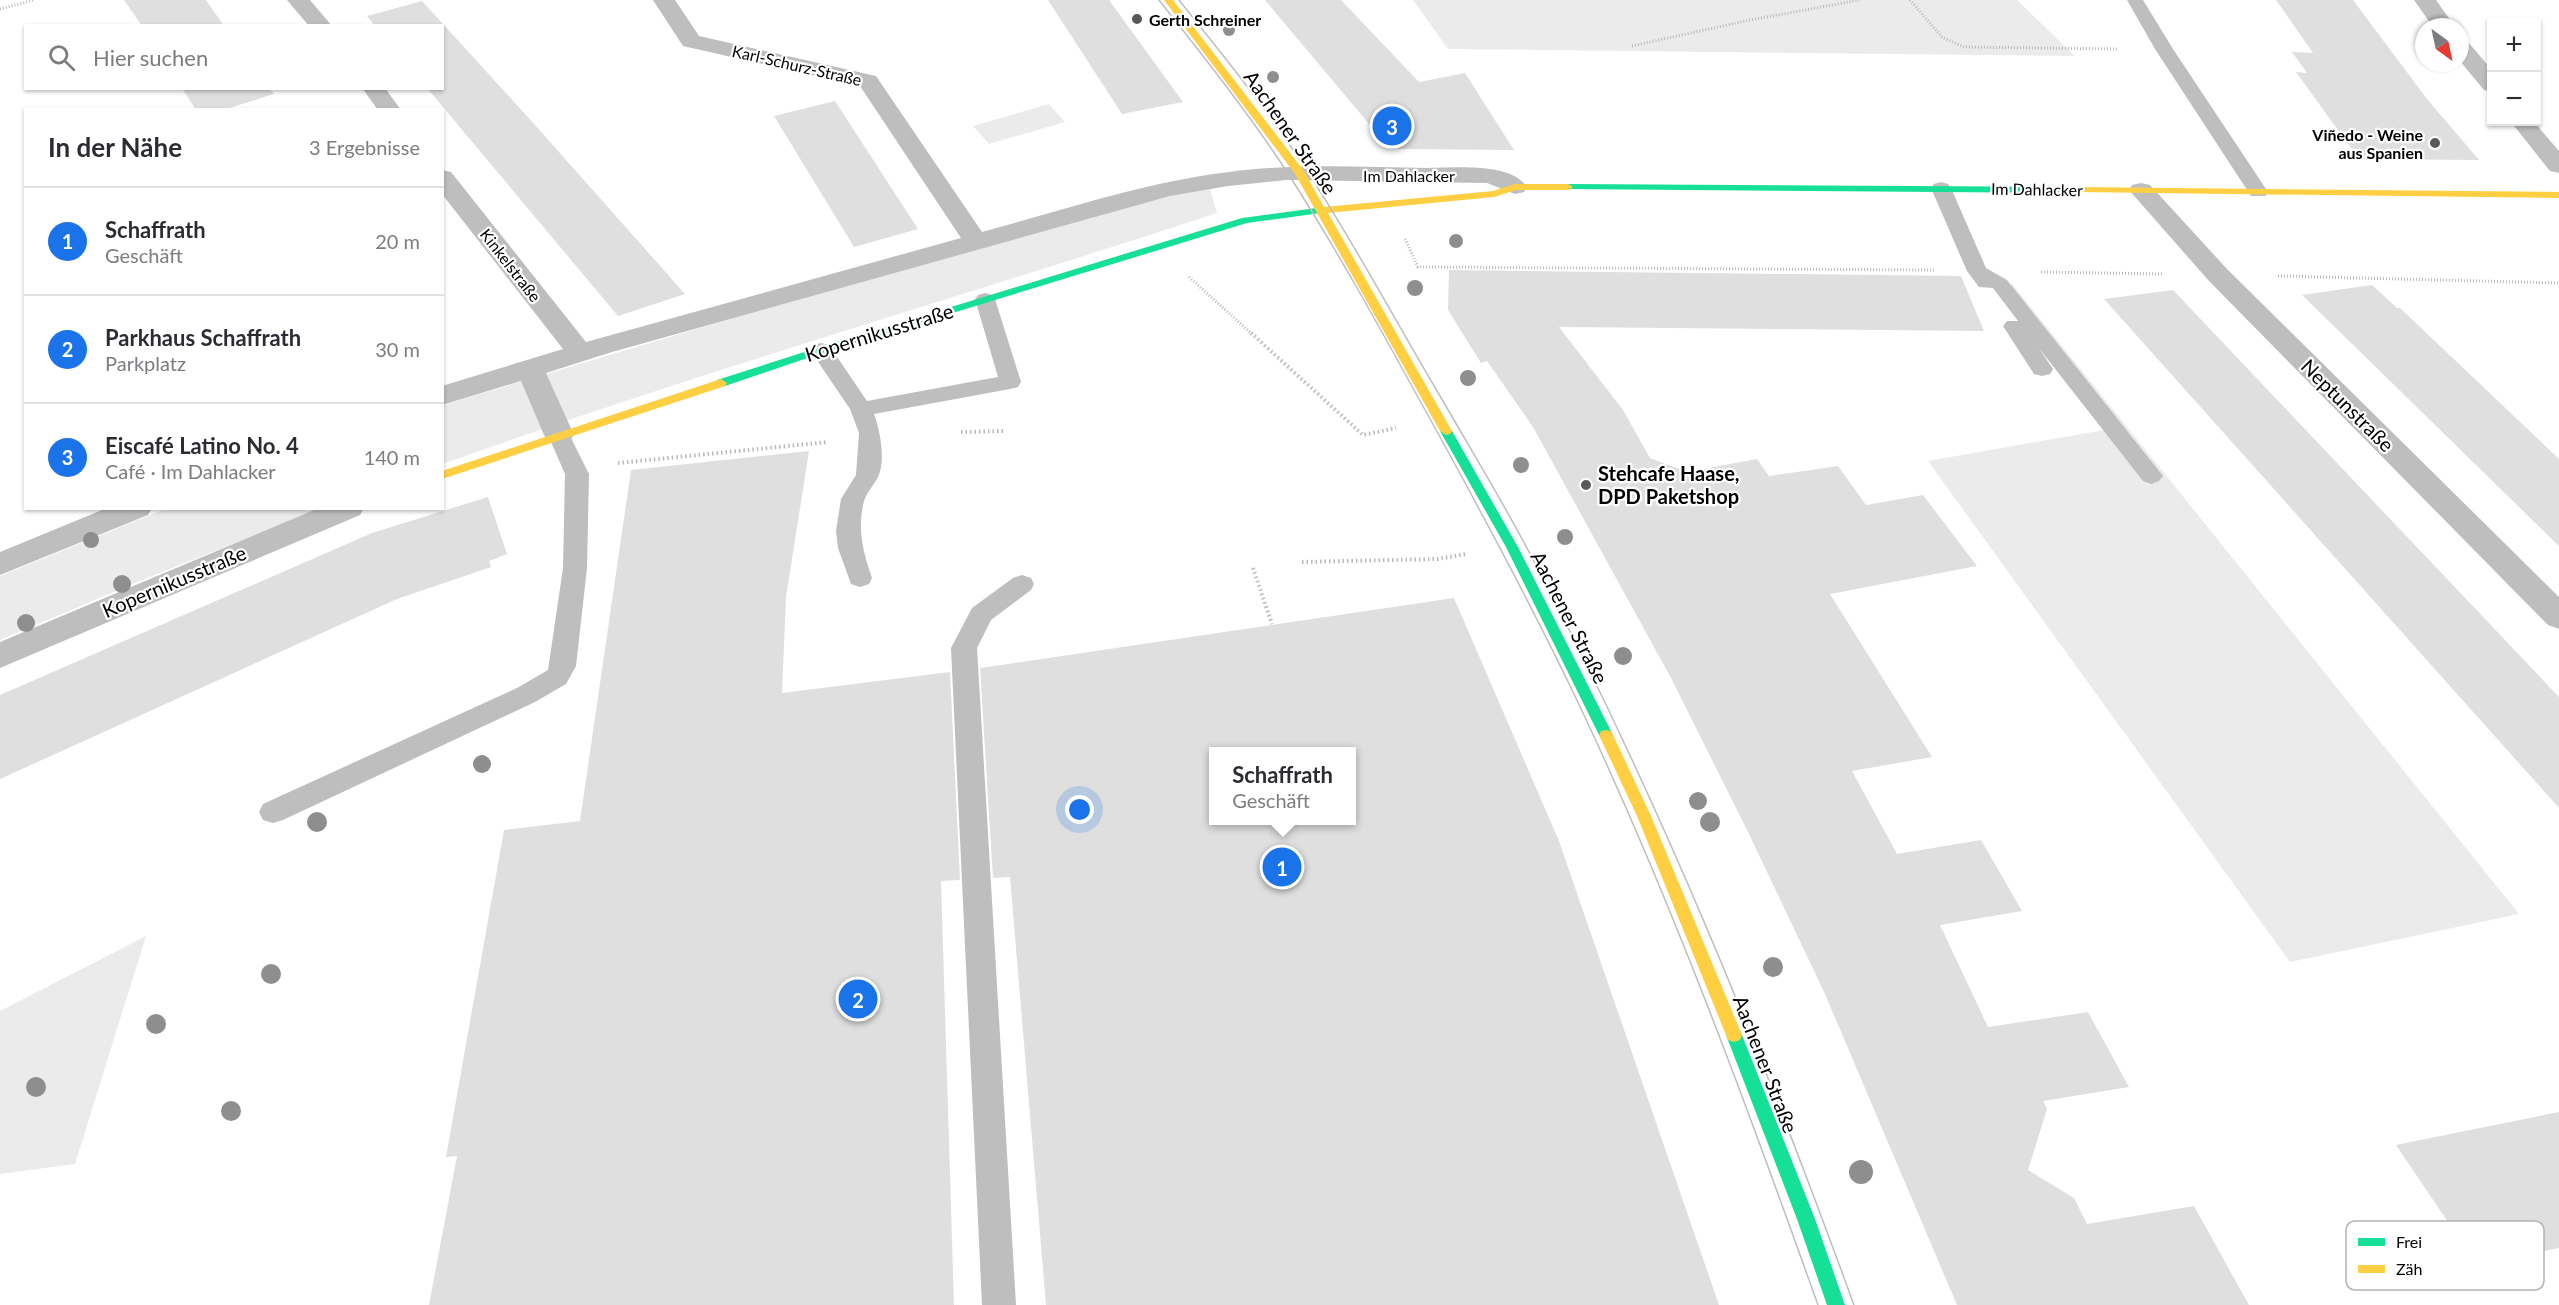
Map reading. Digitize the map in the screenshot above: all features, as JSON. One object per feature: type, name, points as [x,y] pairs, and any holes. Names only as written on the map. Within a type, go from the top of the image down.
[{"type":"street","points":[[298,0],[319,24]]},
{"type":"street","name":"Karl-Schurz-Straße","points":[[664,0],[691,41],[868,81],[976,242]]},
{"type":"street","name":"Aachener Straße","points":[[1168,0],[1300,173],[1512,547],[1596,714],[1644,816],[1723,1007],[1806,1219],[1836,1305]]},
{"type":"street","points":[[2425,0],[2438,18]]},
{"type":"street","points":[[2469,58],[2487,79]]},
{"type":"street","points":[[375,90],[388,108]]},
{"type":"street","points":[[2525,126],[2559,166]]},
{"type":"street","points":[[444,395],[580,353],[1168,189],[1228,179],[1300,173]]},
{"type":"street","name":"Im Dahlacker","points":[[1300,173],[1491,176],[1515,187]]},
{"type":"street","name":"Kinkelstraße","points":[[444,180],[580,353]]},
{"type":"street","name":"Im Dahlacker","points":[[1322,210],[1494,194],[1515,187],[1941,188],[2559,195]]},
{"type":"street","name":"Neptunstraße","points":[[2141,190],[2218,275],[2559,617]]},
{"type":"street","name":"Kopernikusstraße","points":[[444,475],[559,435],[821,350],[1246,220],[1322,210]]},
{"type":"street","points":[[530,368],[559,435]]},
{"type":"street","points":[[0,564],[132,510]]},
{"type":"street","name":"Kopernikusstraße","points":[[0,656],[344,510]]},
{"type":"lane","points":[[2135,0],[2164,49],[2258,192]]},
{"type":"lane","points":[[1941,188],[1977,270],[2042,369]]},
{"type":"lane","points":[[1977,270],[2000,284],[2151,476]]},
{"type":"lane","points":[[861,409],[1010,382],[985,299]]},
{"type":"lane","points":[[821,350],[861,409],[870,432],[868,475],[853,499],[848,531],[850,548],[860,578]]},
{"type":"lane","points":[[273,812],[526,695],[557,677],[562,666],[575,568],[577,474],[559,435]]},
{"type":"lane","points":[[999,1305],[964,648],[981,614],[1022,584]]},
{"type":"path","points":[[0,9],[34,0]]},
{"type":"path","points":[[1632,46],[1750,20],[1860,0]]},
{"type":"path","points":[[1910,0],[1942,37],[1964,47],[2164,49]]},
{"type":"path","points":[[1195,270],[1185,273],[1363,435],[1441,419]]},
{"type":"path","points":[[955,432],[1003,430]]},
{"type":"path","points":[[577,474],[623,461],[870,439]]},
{"type":"path","points":[[1302,562],[1437,559],[1512,547]]},
{"type":"path","points":[[1253,568],[1272,624]]},
{"type":"shaded area","points":[[1413,0],[2017,0],[2075,56],[1448,49]]},
{"type":"shaded area","points":[[1049,104],[1065,122],[989,144],[973,126]]},
{"type":"shaded area","points":[[1209,186],[1217,213],[635,398],[444,464],[444,405],[977,245]]},
{"type":"shaded area","points":[[1990,284],[2012,284],[2519,914],[2290,962],[1928,461],[2104,430]]},
{"type":"shaded area","points":[[163,510],[318,510],[147,578],[0,640],[0,576]]},
{"type":"shaded area","points":[[146,936],[75,1164],[0,1174],[0,1011]]},
{"type":"building","points":[[124,0],[206,0],[223,24],[141,24]]},
{"type":"building","points":[[1048,0],[1109,0],[1183,102],[1122,114]]},
{"type":"building","points":[[1265,0],[1341,0],[1419,82],[1465,73],[1514,150],[1399,149],[1385,143]]},
{"type":"building","points":[[2276,0],[2353,0],[2427,99],[2479,160],[2359,159],[2296,72],[2307,73],[2292,52],[2313,53]]},
{"type":"building","points":[[422,1],[443,24],[373,24],[367,16]]},
{"type":"building","points":[[444,25],[685,294],[618,316],[429,90],[444,90]]},
{"type":"building","points":[[183,90],[271,90],[274,94],[229,108],[195,108]]},
{"type":"building","points":[[835,101],[918,229],[854,247],[774,116]]},
{"type":"building","points":[[1449,270],[1961,276],[1984,331],[1559,327],[1623,410],[1650,458],[1687,472],[1757,459],[1769,476],[1838,466],[1866,505],[1923,495],[1977,566],[1830,594],[1932,757],[1852,771],[1897,854],[1981,840],[2022,911],[1940,925],[1988,1027],[2088,1012],[2129,1087],[2043,1101],[2047,1109],[2028,1170],[2074,1198],[2087,1224],[2194,1206],[2249,1305],[1957,1305],[1825,994],[1749,834],[1671,678],[1533,427],[1487,361],[1481,363],[1448,310]]},
{"type":"building","points":[[2372,285],[2397,308],[2400,308],[2559,459],[2559,546],[2302,295]]},
{"type":"building","points":[[2173,290],[2559,697],[2559,808],[2104,299]]},
{"type":"building","points":[[809,451],[786,597],[782,693],[950,672],[960,880],[941,881],[954,1305],[429,1305],[457,1156],[446,1157],[504,830],[580,821],[631,470]]},
{"type":"building","points":[[488,497],[507,554],[489,561],[491,567],[397,599],[0,779],[0,695],[372,533]]},
{"type":"building","points":[[1454,598],[1559,841],[1719,1305],[1046,1305],[1010,877],[993,878],[980,668]]},
{"type":"building","points":[[2559,1112],[2559,1248],[2544,1251],[2544,1221],[2447,1221],[2396,1145]]},
{"type":"tram line","points":[[1159,0],[1257,128],[1323,230],[1445,446],[1546,637],[1649,860],[1708,1007],[1818,1305]]},
{"type":"tram line","points":[[1179,0],[1261,105],[1327,202],[1528,550],[1620,734],[1704,922],[1782,1112],[1854,1305]]},
{"type":"traffic: fast","points":[[1568,187],[2080,190]]},
{"type":"traffic: fast","points":[[721,383],[821,350],[1246,220],[1324,210]]},
{"type":"traffic: fast","points":[[1446,431],[1512,547],[1606,735]]},
{"type":"traffic: fast","points":[[1734,1035],[1806,1219],[1836,1305]]},
{"type":"traffic: slow","points":[[1168,0],[1300,173],[1446,431]]},
{"type":"traffic: slow","points":[[1324,210],[1494,194],[1515,187],[1568,187]]},
{"type":"traffic: slow","points":[[2080,190],[2559,195]]},
{"type":"traffic: slow","points":[[444,474],[721,383]]},
{"type":"traffic: slow","points":[[1606,735],[1644,816],[1734,1035]]},
{"type":"place","name":"Gerth Schreiner","points":[[1137,19]]},
{"type":"place","name":"Eiscafé Latino No. 4","points":[[1392,126]]},
{"type":"place","name":"Viñedo - Weine aus Spanien","points":[[2435,143]]},
{"type":"place","name":"Stehcafe Haase, DPD Paketshop","points":[[1586,485]]},
{"type":"place","name":"Schaffrath","points":[[1282,867]]},
{"type":"place","name":"Parkhaus Schaffrath","points":[[858,999]]}]
